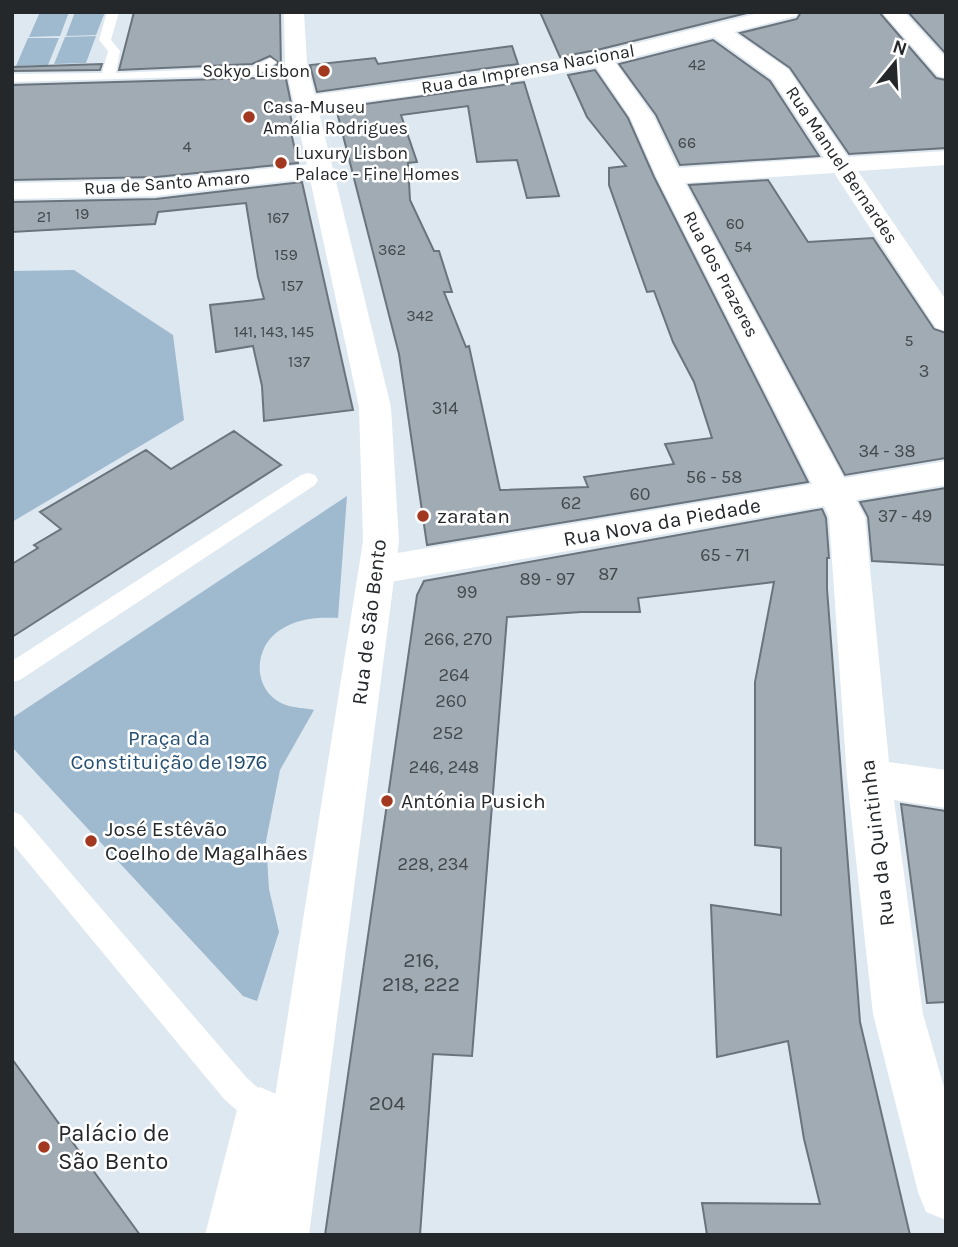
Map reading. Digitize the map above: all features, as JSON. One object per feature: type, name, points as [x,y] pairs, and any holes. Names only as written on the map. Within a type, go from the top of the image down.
[{"type":"street","name":"Rua de São Bento","points":[[281,1235],[279,1112],[379,570],[381,541],[375,407],[306,102],[284,62],[294,12]]},
{"type":"street","name":"Rua da Imprensa Nacional","points":[[306,102],[487,79],[602,60],[789,12]]},
{"type":"street","points":[[892,12],[946,71]]},
{"type":"street","name":"Rua Manuel Bernardes","points":[[717,30],[780,74],[946,322]]},
{"type":"street","name":"Rua dos Prazeres","points":[[602,60],[642,117],[669,176],[835,492]]},
{"type":"street","points":[[669,176],[946,158]]},
{"type":"street","name":"Rua de Santo Amaro","points":[[12,191],[156,188],[322,171]]},
{"type":"street","name":"Rua Nova da Piedade","points":[[379,570],[946,473]]},
{"type":"street","name":"Rua da Quintinha","points":[[835,492],[847,517],[869,778],[898,1014],[946,1192]]},
{"type":"street","points":[[869,778],[946,789]]},
{"type":"street","points":[[229,1235],[279,1112]]},
{"type":"lane","points":[[108,77],[114,51],[105,40],[113,12]]},
{"type":"lane","points":[[207,60],[284,62]]},
{"type":"lane","points":[[12,78],[256,71],[284,62]]},
{"type":"lane","points":[[12,673],[308,480]]},
{"type":"lane","points":[[12,823],[230,1082],[279,1112]]},
{"type":"green space","points":[[40,12],[69,12],[60,36],[29,37]]},
{"type":"green space","points":[[75,12],[105,12],[96,35],[66,36]]},
{"type":"green space","points":[[96,36],[86,63],[54,64],[65,37]]},
{"type":"green space","points":[[28,38],[59,38],[48,65],[16,66]]},
{"type":"green space","points":[[74,270],[173,335],[184,420],[12,522],[12,271]]},
{"type":"green space","name":"Praça da Constituição de 1976","points":[[347,496],[338,618],[308,619],[287,626],[271,638],[261,658],[262,681],[275,699],[289,706],[314,710],[280,770],[266,841],[269,889],[279,932],[257,1001],[243,996],[12,747],[12,718]]},
{"type":"building","points":[[134,12],[280,12],[281,69],[284,69],[293,113],[290,114],[293,128],[290,128],[298,163],[156,177],[12,180],[12,85],[256,78],[279,63],[270,56],[252,64],[119,70]]},
{"type":"building","points":[[540,12],[751,12],[560,57]]},
{"type":"building","points":[[801,12],[879,12],[936,78],[946,80],[946,148],[849,154],[790,68],[740,33],[797,19]]},
{"type":"building","points":[[908,12],[946,12],[946,54]]},
{"type":"building","points":[[713,40],[770,81],[819,156],[680,165],[656,115],[619,64]]},
{"type":"building","points":[[512,46],[518,64],[317,92],[310,65],[375,58],[378,64]]},
{"type":"building","points":[[102,64],[100,70],[12,71],[12,67]]},
{"type":"building","points":[[595,70],[628,118],[654,177],[808,482],[427,545],[399,354],[336,108],[524,82],[559,196],[527,198],[517,160],[477,162],[468,106],[401,115],[417,162],[408,163],[410,200],[434,251],[439,251],[452,292],[444,292],[466,347],[469,346],[500,490],[588,487],[584,477],[674,464],[665,444],[712,438],[694,382],[673,342],[654,291],[647,292],[609,185],[609,168],[626,166],[587,117],[568,75]]},
{"type":"building","points":[[768,180],[808,242],[873,238],[934,329],[946,333],[946,458],[845,475],[689,185]]},
{"type":"building","points":[[302,182],[353,410],[264,421],[262,386],[253,346],[216,352],[210,305],[264,299],[246,203],[158,212],[155,224],[12,232],[12,202],[156,199]]},
{"type":"building","points":[[234,431],[281,465],[12,637],[12,564],[38,548],[34,545],[61,529],[40,512],[146,450],[171,469]]},
{"type":"building","points":[[946,488],[946,565],[872,561],[868,517],[860,502]]},
{"type":"building","points":[[822,509],[826,518],[829,558],[827,589],[860,1022],[910,1235],[707,1235],[702,1203],[820,1204],[804,1139],[788,1041],[717,1057],[711,905],[781,915],[781,848],[755,845],[755,682],[774,582],[638,598],[640,612],[581,612],[507,617],[472,1056],[433,1054],[420,1235],[325,1235],[417,595],[424,581]]},
{"type":"building","points":[[901,804],[946,811],[946,1002],[927,1003]]},
{"type":"building","name":"Palácio de São Bento","points":[[12,1059],[140,1235],[12,1235]]},
{"type":"place","name":"Sokyo Lisbon","points":[[324,71]]},
{"type":"place","name":"Casa-Museu Amália Rodrigues","points":[[249,117]]},
{"type":"place","name":"Luxury Lisbon Palace - Fine Homes","points":[[281,163]]},
{"type":"place","name":"zaratan","points":[[423,516]]},
{"type":"place","name":"Antónia Pusich","points":[[387,801]]},
{"type":"place","name":"José Estêvão Coelho de Magalhães","points":[[91,841]]},
{"type":"place","name":"Palácio de São Bento","points":[[44,1147]]}]
